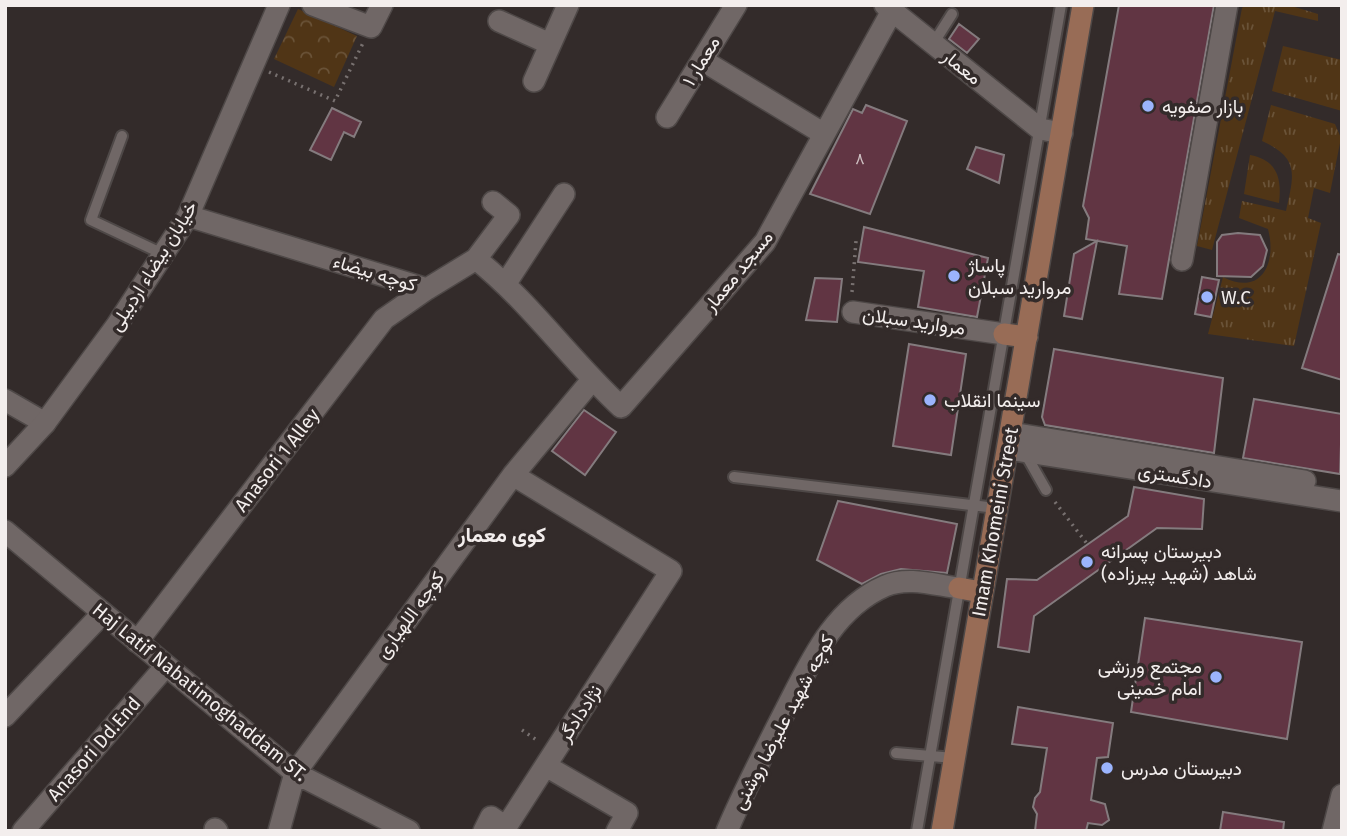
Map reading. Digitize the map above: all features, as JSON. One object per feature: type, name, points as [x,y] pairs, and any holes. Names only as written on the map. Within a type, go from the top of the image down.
[{"type":"main road","name":"Imam Khomeini Street","points":[[942,831],[996,508],[1015,445],[1027,337],[1083,5]]},
{"type":"main road","points":[[1004,334],[1027,337]]},
{"type":"main road","points":[[959,588],[981,592]]},
{"type":"street","name":"خیابان بیضاء اردبیلی","points":[[5,466],[45,423],[117,325],[188,216],[279,5]]},
{"type":"street","points":[[313,5],[371,27],[382,5]]},
{"type":"street","points":[[534,81],[568,5]]},
{"type":"street","name":"معمار ۱","points":[[667,117],[736,5]]},
{"type":"street","points":[[1182,260],[1227,5]]},
{"type":"street","name":"معمار","points":[[888,8],[1040,129]]},
{"type":"street","name":"مسجد معمار","points":[[592,380],[621,407],[765,242],[888,8]]},
{"type":"street","points":[[499,21],[551,44]]},
{"type":"street","points":[[702,60],[824,134]]},
{"type":"street","points":[[1040,129],[1062,133]]},
{"type":"street","points":[[506,283],[564,194]]},
{"type":"street","points":[[493,202],[509,215],[476,260],[506,283],[592,380]]},
{"type":"street","name":"کوچه بیضاء","points":[[188,216],[427,289],[476,260]]},
{"type":"street","name":"Anasori 1 Alley","points":[[137,642],[384,319],[427,289]]},
{"type":"street","name":"مروارید سبلان","points":[[853,312],[891,324],[1004,334]]},
{"type":"street","name":"کوچه اللهیاری","points":[[279,831],[296,773],[513,475],[592,380]]},
{"type":"street","points":[[5,400],[45,423]]},
{"type":"street","points":[[1015,445],[1217,475],[1342,487]]},
{"type":"street","name":"نژاددادگر","points":[[484,831],[491,817],[506,827],[671,571],[513,475]]},
{"type":"street","name":"دادگستری","points":[[1217,475],[1342,501]]},
{"type":"street","name":"Haj Latif Nabatimoghaddam ST.","points":[[5,531],[165,667],[296,773],[409,831]]},
{"type":"street","name":"کوچه شهید علیرضا روشنی","points":[[727,831],[804,675],[839,620],[855,604],[886,586],[907,580],[959,588]]},
{"type":"street","points":[[5,716],[102,614]]},
{"type":"street","name":"Anasori Dd.End","points":[[23,831],[165,667]]},
{"type":"street","points":[[546,766],[627,813],[617,831]]},
{"type":"street","points":[[1333,831],[1342,795]]},
{"type":"lane","points":[[917,831],[1061,5]]},
{"type":"lane","points":[[933,44],[952,15]]},
{"type":"lane","points":[[122,136],[91,220],[163,254]]},
{"type":"lane","points":[[1015,445],[1046,491]]},
{"type":"lane","points":[[734,477],[996,508]]},
{"type":"lane","points":[[897,753],[954,758]]},
{"type":"path","points":[[255,65],[335,101],[371,27]]},
{"type":"path","name":"مروارید سبلان","points":[[853,312],[856,241]]},
{"type":"path","points":[[1046,491],[1088,545]]},
{"type":"green space","points":[[1245,5],[1288,5],[1318,14],[1318,21],[1275,11],[1212,250],[1197,246],[1242,8]]},
{"type":"green space","points":[[298,9],[357,36],[334,87],[274,59]]},
{"type":"green space","points":[[1283,46],[1342,60],[1342,111],[1272,91]]},
{"type":"green space","points":[[1271,105],[1335,124],[1341,138],[1330,193],[1314,188],[1308,218],[1321,223],[1294,346],[1208,334],[1223,277],[1248,283],[1264,273],[1268,264],[1268,229],[1239,218],[1242,201],[1286,211],[1291,187],[1291,169],[1283,154],[1262,141]]},
{"type":"green space","points":[[1250,155],[1266,161],[1276,172],[1280,186],[1279,203],[1244,194]]},
{"type":"building","name":"بازار صفویه","points":[[1119,5],[1214,5],[1162,299],[1119,294],[1127,246],[1086,239],[1089,218],[1083,206]]},
{"type":"building","points":[[959,24],[979,39],[967,53],[949,39]]},
{"type":"building","points":[[866,105],[907,121],[870,214],[810,194],[853,109],[862,113]]},
{"type":"building","points":[[332,108],[361,122],[354,137],[344,132],[331,160],[310,150]]},
{"type":"building","points":[[976,147],[1004,155],[999,183],[967,169]]},
{"type":"building","name":"پاساژ مروارید سبلان","points":[[864,227],[988,258],[977,317],[918,307],[924,271],[858,262]]},
{"type":"building","points":[[1222,235],[1260,235],[1267,250],[1263,266],[1251,277],[1217,276],[1217,242]]},
{"type":"building","points":[[1097,241],[1082,319],[1064,316],[1074,254]]},
{"type":"building","points":[[1338,254],[1342,255],[1342,380],[1302,368]]},
{"type":"building","name":"W.C","points":[[1202,277],[1219,280],[1211,317],[1195,314]]},
{"type":"building","points":[[815,278],[842,279],[837,322],[806,320]]},
{"type":"building","name":"سینما انقلاب","points":[[909,344],[966,354],[951,455],[893,446]]},
{"type":"building","points":[[1054,349],[1223,378],[1214,453],[1045,425],[1042,417]]},
{"type":"building","points":[[1254,399],[1342,414],[1340,474],[1243,458]]},
{"type":"building","points":[[584,410],[616,432],[585,475],[552,451]]},
{"type":"building","name":"دبیرستان پسرانه شاهد (شهید پیرزاده)","points":[[1134,487],[1204,499],[1202,529],[1157,528],[1034,616],[1029,652],[998,647],[1007,579],[1037,580],[1128,516]]},
{"type":"building","points":[[838,501],[957,524],[947,573],[901,569],[881,574],[862,584],[817,560]]},
{"type":"building","name":"مجتمع ورزشی امام خمینی","points":[[1145,618],[1302,642],[1287,739],[1131,712]]},
{"type":"building","points":[[1018,707],[1113,723],[1108,757],[1097,758],[1091,800],[1105,804],[1109,820],[1102,825],[1088,823],[1086,831],[1035,831],[1037,814],[1033,807],[1040,792],[1047,748],[1012,744]]},
{"type":"building","points":[[1223,812],[1284,822],[1283,831],[1220,831]]},
{"type":"place","name":"بازار صفویه","points":[[1148,106]]},
{"type":"place","name":"پاساژ مروارید سبلان","points":[[954,276]]},
{"type":"place","name":"W.C","points":[[1207,297]]},
{"type":"place","name":"سینما انقلاب","points":[[930,400]]},
{"type":"place","name":"دبیرستان پسرانه شاهد (شهید پیرزاده)","points":[[1087,562]]},
{"type":"place","name":"مجتمع ورزشی امام خمینی","points":[[1216,677]]},
{"type":"place","name":"دبیرستان مدرس","points":[[1107,768]]},
{"type":"district","name":"کوی معمار","points":[[502,535]]}]
